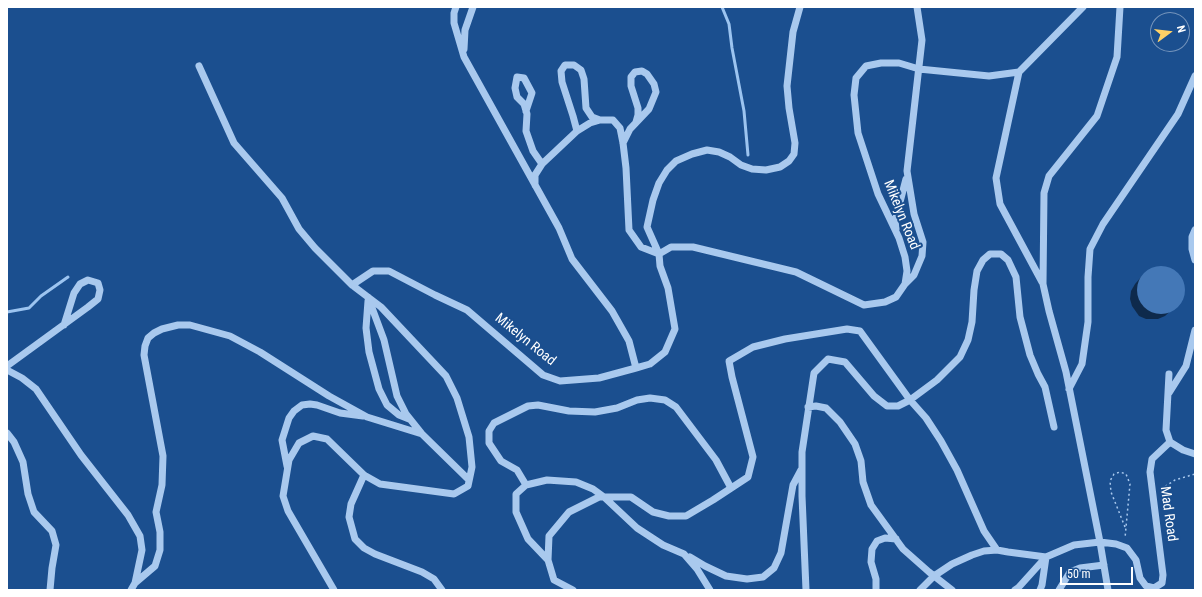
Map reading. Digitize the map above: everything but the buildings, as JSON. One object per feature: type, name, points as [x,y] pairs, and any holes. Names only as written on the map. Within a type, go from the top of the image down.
[{"type":"street","points":[[456,7],[454,13],[454,23],[464,57],[559,228],[572,259],[612,311],[629,341],[636,368]]},
{"type":"street","points":[[464,57],[465,30],[473,7]]},
{"type":"street","name":"Mikelyn Road","points":[[352,285],[373,271],[390,271],[467,310],[543,375],[560,381],[599,378],[650,364],[665,352],[675,329],[668,288],[660,266],[659,254],[647,227],[653,200],[660,183],[667,170],[676,161],[692,154],[707,150],[719,152],[730,157],[741,165],[752,169],[766,170],[780,167],[789,161],[794,154],[795,143],[788,108],[787,86],[793,32],[800,7]]},
{"type":"street","points":[[896,234],[895,221],[905,186],[922,40],[917,7]]},
{"type":"street","points":[[1083,7],[1019,72],[996,178],[1000,204],[1043,284],[1069,388],[1100,542],[1108,590]]},
{"type":"street","points":[[1043,284],[1044,193],[1049,176],[1097,116],[1117,57],[1120,7]]},
{"type":"street","name":"Mikelyn Road","points":[[905,284],[907,271],[904,257],[896,234],[878,194],[858,133],[854,95],[856,78],[866,66],[881,63],[898,63],[919,69],[989,76],[1019,72]]},
{"type":"street","points":[[577,131],[562,82],[561,71],[565,65],[574,65],[580,70],[584,79],[586,108],[592,117],[600,120]]},
{"type":"street","points":[[198,66],[234,143],[282,198],[299,229],[315,248],[352,285],[381,307],[446,376],[457,398],[469,437],[472,467],[468,486],[454,494],[380,484],[364,475],[327,439],[313,436],[300,443],[289,460],[283,496],[288,511],[334,590]]},
{"type":"street","points":[[623,143],[630,128],[636,122],[649,109],[656,92],[651,79],[642,71],[635,72],[631,77],[631,86],[638,108],[636,122]]},
{"type":"street","points":[[1069,388],[1082,364],[1088,322],[1088,277],[1090,249],[1103,224],[1178,114],[1195,76]]},
{"type":"street","points":[[526,111],[526,131],[533,151],[542,164]]},
{"type":"street","points":[[535,186],[535,175],[542,164],[577,131],[590,123],[600,120],[613,120],[620,128],[623,143],[626,168],[629,230],[642,247],[659,254],[671,247],[693,247],[796,272],[864,305],[885,302],[896,297],[905,284],[914,275],[922,256],[923,242],[914,214],[907,171]]},
{"type":"street","points":[[1195,230],[1192,237],[1192,249],[1195,260]]},
{"type":"street","points":[[806,590],[802,452],[814,373],[828,359],[845,362],[874,396],[887,406],[898,406],[910,400],[937,380],[960,357],[968,340],[972,322],[976,271],[983,260],[990,254],[1001,254],[1008,260],[1016,277],[1020,317],[1030,355],[1045,387],[1054,427]]},
{"type":"street","points":[[7,366],[64,325],[98,299],[100,290],[98,284],[88,280],[80,284],[74,294],[64,325]]},
{"type":"street","points":[[368,297],[384,340],[397,396],[410,419],[422,434],[469,480]]},
{"type":"street","points":[[368,297],[366,328],[369,352],[379,389],[387,405],[398,415],[410,419]]},
{"type":"street","points":[[133,587],[155,566],[160,550],[160,532],[156,512],[162,485],[162,456],[144,355],[148,338],[154,333],[162,329],[178,325],[190,325],[230,336],[260,352],[329,396],[367,417]]},
{"type":"street","points":[[573,590],[554,580],[548,560],[549,536],[569,512],[599,497],[631,497],[653,512],[669,516],[686,516],[748,477],[753,456],[732,377],[730,361],[753,347],[785,339],[847,329],[860,331],[910,400],[926,418],[957,470],[984,531],[997,550]]},
{"type":"street","points":[[1169,393],[1186,366],[1195,330]]},
{"type":"street","points":[[7,370],[22,378],[36,389],[81,455],[128,515],[140,536],[142,550],[133,587]]},
{"type":"street","points":[[1169,374],[1166,430],[1170,442],[1183,450],[1195,454]]},
{"type":"street","points":[[526,485],[517,470],[500,461],[489,443],[489,431],[494,422],[528,406],[538,405],[570,411],[595,412],[617,408],[636,400],[650,398],[665,400],[676,407],[716,460],[731,488]]},
{"type":"street","points":[[288,468],[282,440],[289,418],[294,411],[302,405],[317,405],[340,413],[367,417],[422,434]]},
{"type":"street","points":[[808,407],[816,406],[826,408],[844,427],[855,444],[861,462],[862,482],[871,505],[903,549],[952,590]]},
{"type":"street","points":[[7,433],[14,442],[23,462],[28,494],[34,512],[52,531],[56,545],[50,590]]},
{"type":"street","name":"Mad Road","points":[[1126,548],[1136,560],[1140,578],[1146,586],[1154,588],[1162,583],[1163,575],[1150,472],[1152,459],[1170,442]]},
{"type":"street","points":[[548,560],[528,539],[516,512],[516,494],[526,485],[547,480],[576,482],[593,489],[604,497],[637,528],[663,545],[726,576],[747,580],[763,577],[774,568],[781,553],[793,485],[802,468]]},
{"type":"street","points":[[364,475],[352,504],[349,517],[355,540],[364,548],[375,554],[422,572],[434,579],[442,590]]},
{"type":"street","points":[[876,590],[876,579],[871,562],[872,549],[877,541],[885,538],[896,539]]},
{"type":"street","points":[[1015,590],[1046,557],[1074,545],[1100,542],[1116,544],[1126,548]]},
{"type":"street","points":[[920,590],[934,576],[952,564],[984,551],[997,550],[1046,557]]},
{"type":"street","points":[[684,554],[710,590]]},
{"type":"street","points":[[1040,590],[1046,557]]},
{"type":"street","points":[[1059,590],[1070,572],[1080,568],[1104,565]]},
{"type":"path","points":[[1125,527],[1110,492],[1110,481],[1114,474],[1120,472],[1126,474],[1130,484],[1125,527],[1126,548]]},
{"type":"path","points":[[1153,498],[1163,486],[1175,480],[1195,474]]},
{"type":"waterway","points":[[722,7],[729,24],[744,111],[748,155]]},
{"type":"waterway","points":[[7,312],[29,308],[41,296],[68,277]]}]
